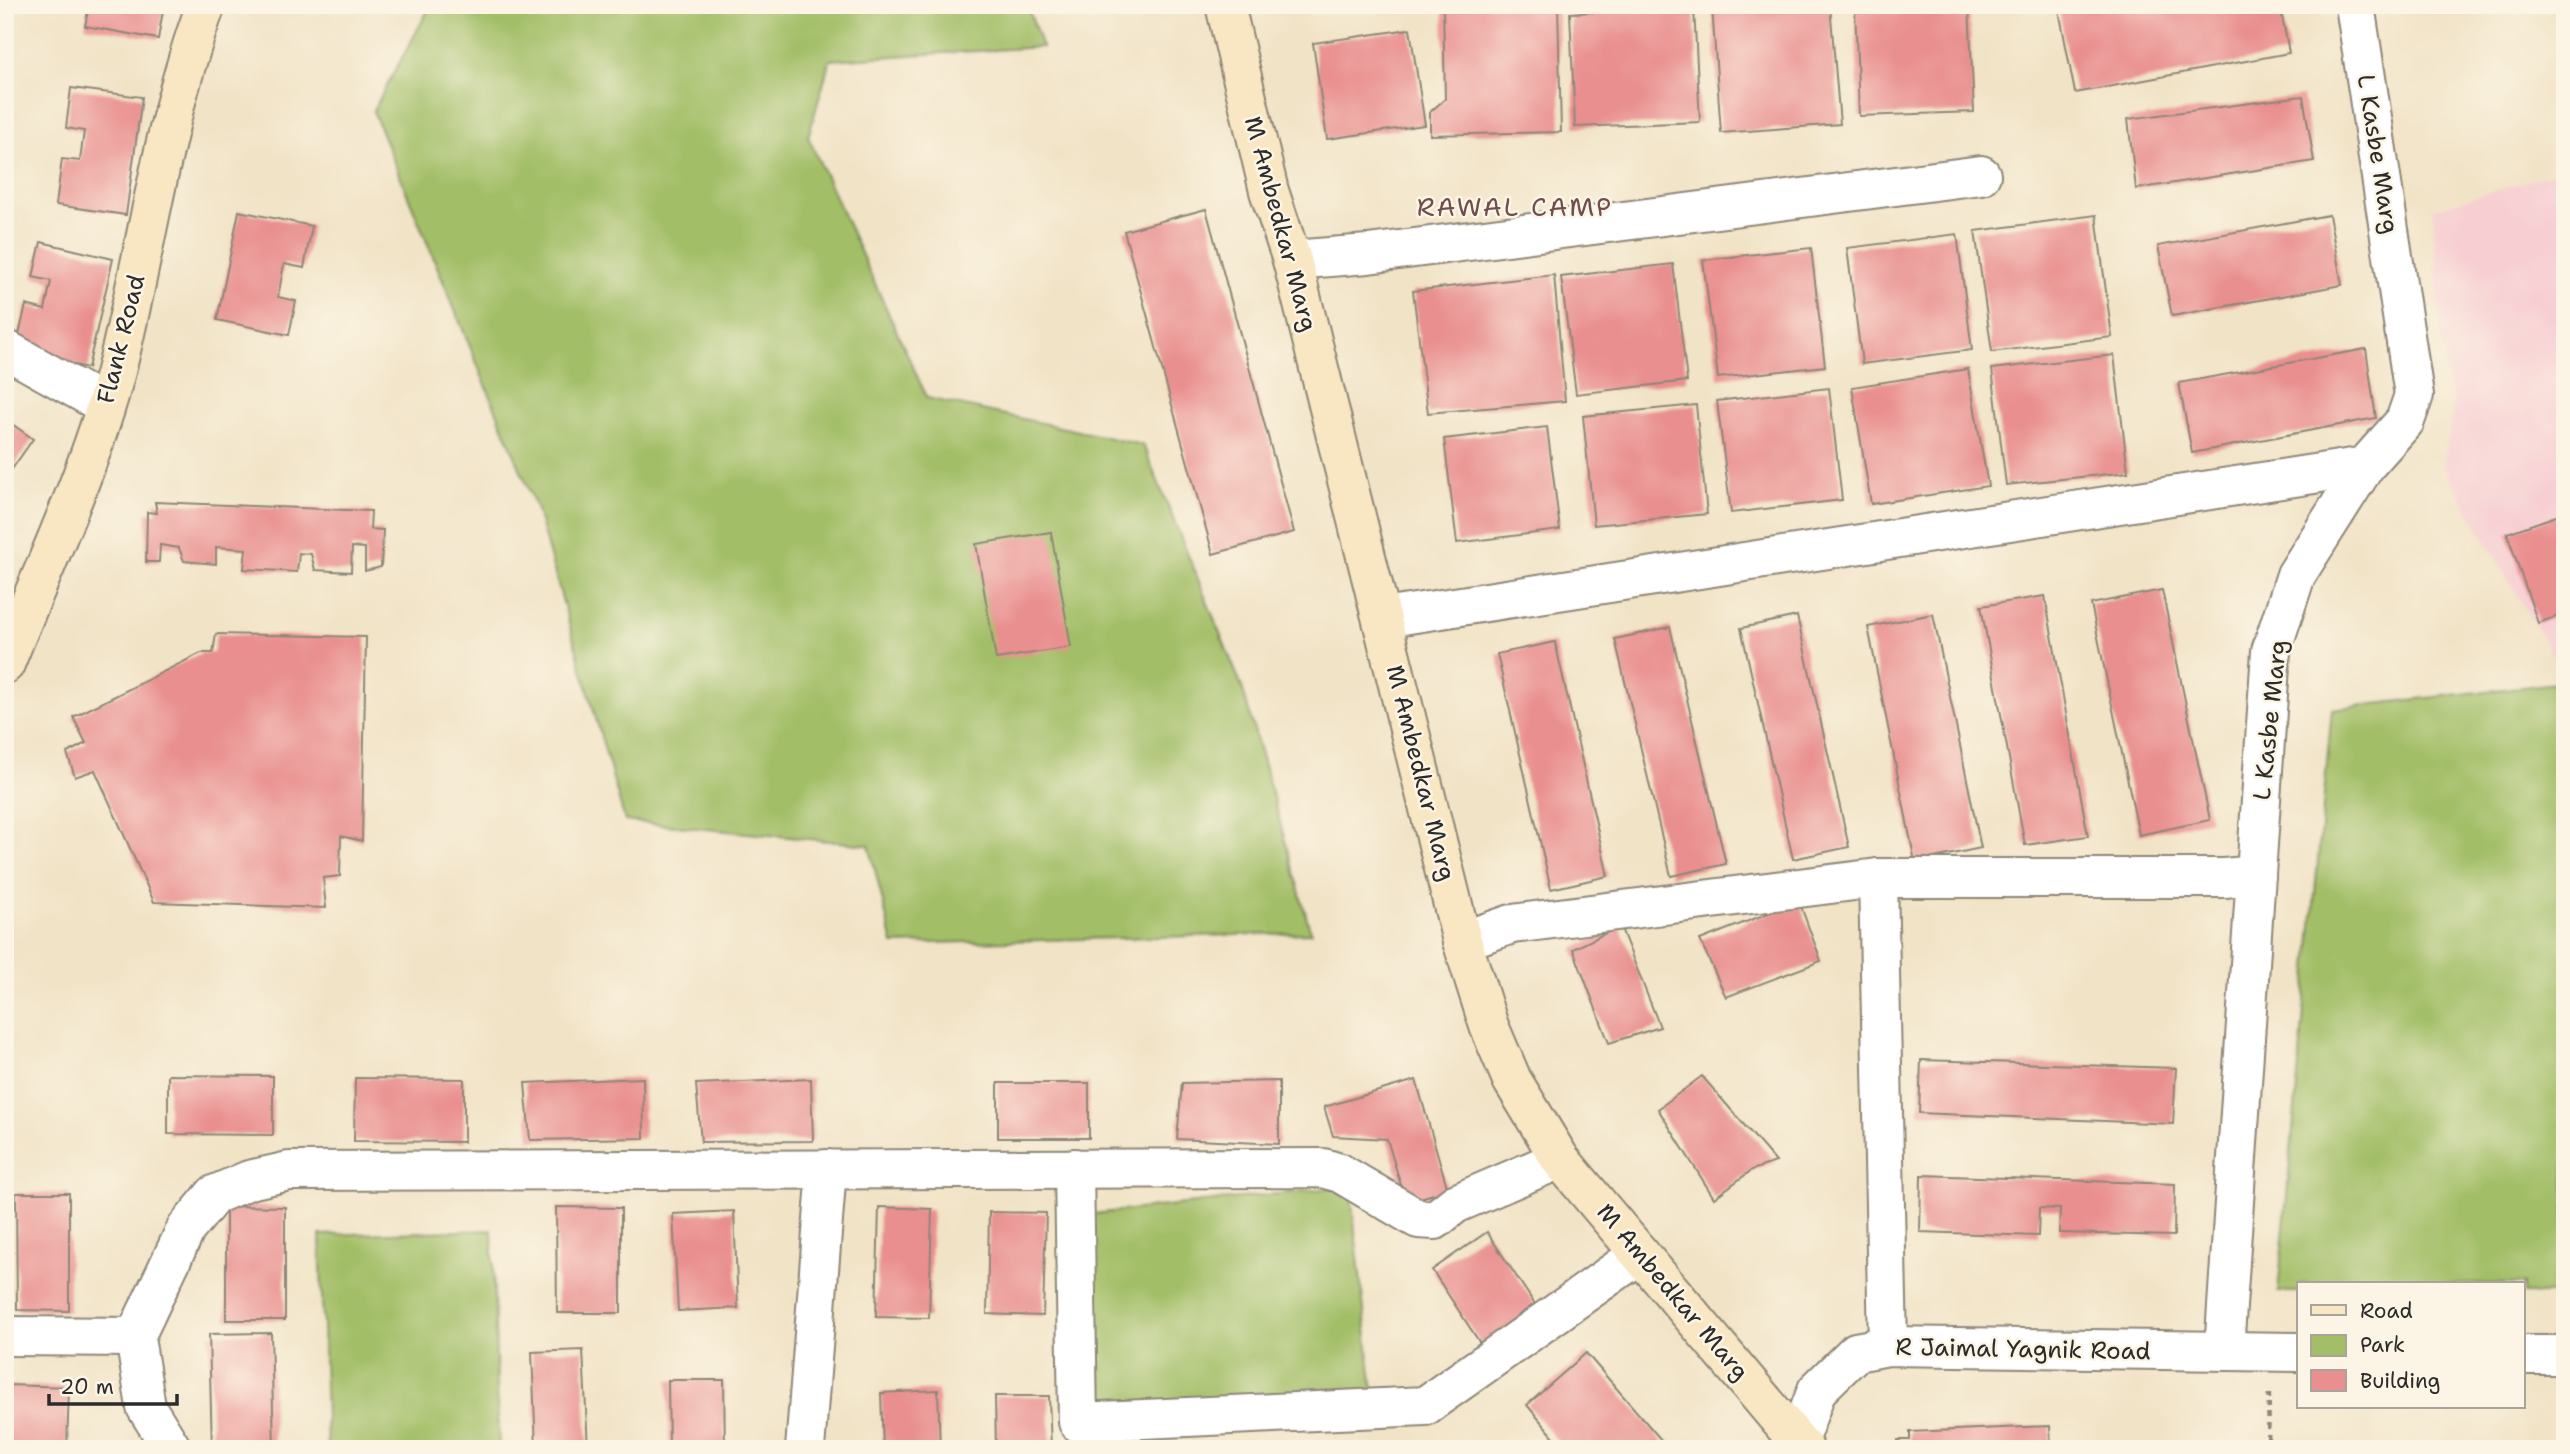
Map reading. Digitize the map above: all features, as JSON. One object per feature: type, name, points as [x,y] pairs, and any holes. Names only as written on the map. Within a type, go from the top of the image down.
[{"type":"main road","name":"Flank Road","points":[[5,664],[116,373],[186,59],[206,5]]},
{"type":"main road","name":"M Ambedkar Marg","points":[[1226,5],[1269,191],[1292,260],[1462,940],[1489,1026],[1512,1080],[1560,1159],[1801,1445]]},
{"type":"street","name":"L Kasbe Marg","points":[[2224,1351],[2271,651],[2296,575],[2365,466],[2405,421],[2414,394],[2355,5]]},
{"type":"street","points":[[1292,260],[1368,254],[1981,174]]},
{"type":"street","points":[[5,349],[105,405]]},
{"type":"street","points":[[1383,618],[2365,466]]},
{"type":"street","points":[[1462,940],[1512,924],[1878,878],[2224,878],[2256,875]]},
{"type":"street","points":[[1878,878],[1888,1346]]},
{"type":"street","points":[[172,1449],[146,1407],[135,1337],[186,1229],[214,1195],[249,1180],[289,1171],[1324,1168],[1340,1173],[1418,1219],[1435,1220],[1455,1204],[1560,1159]]},
{"type":"street","points":[[1074,1168],[1078,1422],[1425,1406],[1640,1254]]},
{"type":"street","points":[[806,1449],[827,1169]]},
{"type":"street","points":[[5,1336],[135,1337]]},
{"type":"street","name":"R Jaimal Yagnik Road","points":[[1801,1445],[1817,1390],[1856,1352],[1888,1346],[2284,1351]]},
{"type":"street","points":[[2524,1355],[2565,1355]]},
{"type":"path","points":[[2268,1449],[2284,1351]]},
{"type":"shaded area","points":[[2565,170],[2565,670],[2561,671],[2443,466],[2454,406],[2441,343],[2433,209]]},
{"type":"green space","points":[[431,5],[1027,5],[1042,47],[830,60],[808,137],[927,398],[1143,445],[1242,687],[1311,933],[893,944],[869,845],[625,821],[536,507],[373,111]]},
{"type":"green space","points":[[2565,682],[2565,1294],[2524,1294],[2524,1282],[2297,1282],[2297,1292],[2278,1292],[2332,709]]},
{"type":"green space","points":[[1350,1186],[1374,1399],[1090,1429],[1066,1217]]},
{"type":"green space","points":[[492,1230],[499,1449],[327,1449],[320,1235]]},
{"type":"building","points":[[89,5],[164,5],[158,39],[85,26]]},
{"type":"building","points":[[1443,5],[1558,5],[1561,132],[1430,135],[1430,112],[1445,99]]},
{"type":"building","points":[[1830,5],[1840,124],[1721,133],[1712,7]]},
{"type":"building","points":[[1855,5],[1969,5],[1974,112],[1859,116]]},
{"type":"building","points":[[2058,5],[2280,5],[2289,53],[2075,93]]},
{"type":"building","points":[[1694,8],[1700,122],[1575,127],[1570,13]]},
{"type":"building","points":[[1410,29],[1425,125],[1327,139],[1313,43]]},
{"type":"building","points":[[71,88],[142,97],[126,215],[56,205],[62,159],[80,161],[84,131],[66,128]]},
{"type":"building","points":[[2303,96],[2314,161],[2136,189],[2128,119]]},
{"type":"building","points":[[1206,209],[1294,532],[1213,554],[1124,231]]},
{"type":"building","points":[[239,211],[312,226],[304,268],[284,264],[278,297],[296,301],[289,335],[217,320]]},
{"type":"building","points":[[2096,215],[2112,337],[1992,352],[1975,231]]},
{"type":"building","points":[[2329,215],[2342,285],[2172,316],[2158,246]]},
{"type":"building","points":[[1957,234],[1972,350],[1862,364],[1847,248]]},
{"type":"building","points":[[41,242],[113,259],[88,368],[15,351],[26,305],[45,310],[51,281],[33,277]]},
{"type":"building","points":[[1811,248],[1825,366],[1718,378],[1703,260]]},
{"type":"building","points":[[1673,264],[1687,381],[1576,394],[1561,277]]},
{"type":"building","points":[[1554,275],[1565,401],[1428,413],[1413,291]]},
{"type":"building","points":[[2366,349],[2376,418],[2192,453],[2179,383]]},
{"type":"building","points":[[2114,355],[2128,472],[2006,485],[1992,369]]},
{"type":"building","points":[[1968,369],[1988,486],[1871,504],[1852,387]]},
{"type":"building","points":[[1829,388],[1842,500],[1731,513],[1717,401]]},
{"type":"building","points":[[1696,405],[1707,514],[1594,525],[1583,416]]},
{"type":"building","points":[[5,419],[33,439],[5,479]]},
{"type":"building","points":[[1547,427],[1560,530],[1457,543],[1444,439]]},
{"type":"building","points":[[155,502],[371,511],[370,529],[383,530],[381,567],[365,571],[365,548],[352,547],[351,572],[315,570],[311,554],[299,553],[297,572],[244,569],[246,549],[216,547],[216,564],[184,561],[179,548],[160,545],[159,562],[146,562],[147,512],[157,513]]},
{"type":"building","points":[[2565,513],[2565,614],[2538,623],[2507,533]]},
{"type":"building","points":[[1051,532],[1071,647],[996,659],[976,544]]},
{"type":"building","points":[[2162,590],[2210,820],[2139,835],[2091,604]]},
{"type":"building","points":[[2045,596],[2088,836],[2025,845],[1981,606]]},
{"type":"building","points":[[1933,614],[1981,848],[1915,862],[1868,627]]},
{"type":"building","points":[[1797,616],[1849,847],[1793,859],[1741,628]]},
{"type":"building","points":[[1670,627],[1726,864],[1671,876],[1615,639]]},
{"type":"building","points":[[216,634],[366,637],[362,841],[341,836],[340,876],[323,878],[326,908],[154,902],[95,770],[75,777],[67,753],[86,743],[73,717],[201,653],[213,653]]},
{"type":"building","points":[[1555,642],[1608,876],[1551,889],[1497,654]]},
{"type":"building","points":[[1799,901],[1821,961],[1726,997],[1700,940]]},
{"type":"building","points":[[1620,926],[1660,1027],[1609,1043],[1573,949]]},
{"type":"building","points":[[1921,1060],[2176,1068],[2173,1124],[1919,1113]]},
{"type":"building","points":[[168,1075],[273,1076],[273,1135],[168,1134]]},
{"type":"building","points":[[1702,1076],[1776,1162],[1752,1170],[1714,1198],[1658,1109]]},
{"type":"building","points":[[355,1078],[464,1079],[464,1142],[354,1141]]},
{"type":"building","points":[[643,1078],[644,1138],[530,1140],[525,1083]]},
{"type":"building","points":[[811,1079],[813,1141],[701,1142],[696,1084]]},
{"type":"building","points":[[1416,1080],[1448,1190],[1406,1202],[1387,1139],[1333,1136],[1324,1107]]},
{"type":"building","points":[[1279,1081],[1279,1144],[1177,1139],[1182,1083]]},
{"type":"building","points":[[998,1083],[1089,1083],[1089,1138],[998,1138]]},
{"type":"building","points":[[1921,1175],[2175,1184],[2174,1236],[2059,1233],[2060,1209],[2039,1208],[2038,1236],[1920,1232]]},
{"type":"building","points":[[16,1193],[69,1193],[69,1311],[17,1310]]},
{"type":"building","points":[[226,1206],[285,1207],[285,1320],[226,1320]]},
{"type":"building","points":[[556,1207],[621,1208],[621,1313],[557,1313]]},
{"type":"building","points":[[879,1207],[932,1209],[929,1318],[876,1317]]},
{"type":"building","points":[[734,1211],[738,1308],[678,1311],[673,1214]]},
{"type":"building","points":[[989,1212],[1046,1213],[1043,1316],[987,1314]]},
{"type":"building","points":[[1487,1232],[1542,1315],[1486,1352],[1432,1270]]},
{"type":"building","points":[[271,1333],[274,1449],[212,1449],[209,1334]]},
{"type":"building","points":[[583,1350],[588,1449],[536,1449],[532,1352]]},
{"type":"building","points":[[1586,1353],[1669,1449],[1564,1449],[1527,1405]]},
{"type":"building","points":[[668,1380],[724,1380],[725,1449],[669,1449]]},
{"type":"building","points":[[7,1385],[69,1387],[67,1449],[6,1449]]},
{"type":"building","points":[[938,1390],[940,1449],[883,1449],[881,1393]]},
{"type":"building","points":[[995,1396],[1049,1396],[1051,1449],[996,1449]]},
{"type":"building","points":[[2050,1426],[2051,1449],[1898,1449],[1898,1440],[1910,1440],[1910,1432]]},
{"type":"district","name":"RAWAL CAMP","points":[[1515,207]]}]
